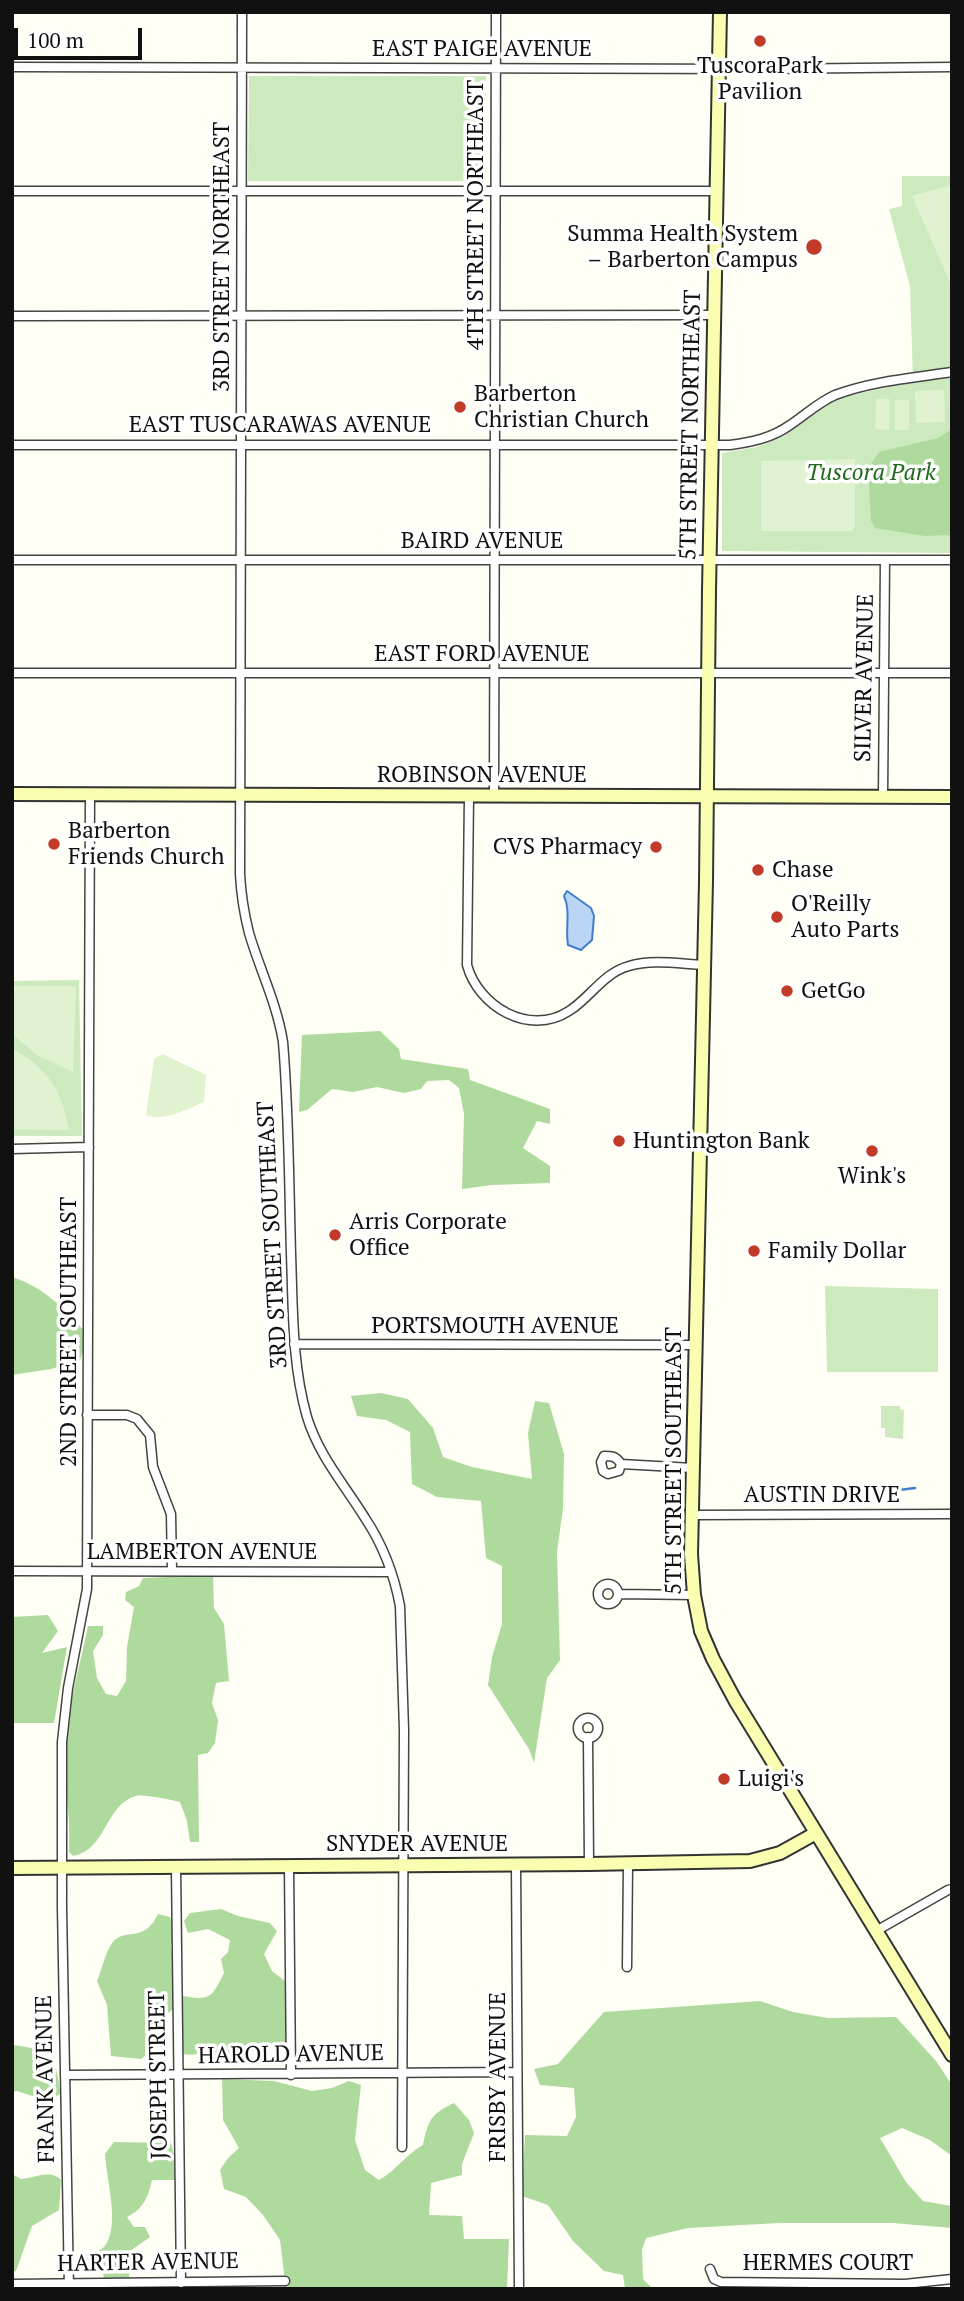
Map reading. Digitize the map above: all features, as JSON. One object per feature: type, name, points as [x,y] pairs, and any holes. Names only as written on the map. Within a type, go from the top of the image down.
[{"type":"main road","name":"5TH STREET NORTHEAST","points":[[706,796],[720,12]]},
{"type":"main road","name":"ROBINSON AVENUE","points":[[12,794],[952,796]]},
{"type":"main road","name":"5TH STREET SOUTHEAST","points":[[706,796],[692,1515],[694,1595],[701,1631],[735,1700],[952,2056]]},
{"type":"main road","name":"SNYDER AVENUE","points":[[12,1868],[750,1861],[780,1853],[816,1833]]},
{"type":"street","name":"3RD STREET NORTHEAST","points":[[241,795],[242,12]]},
{"type":"street","name":"4TH STREET NORTHEAST","points":[[494,796],[496,12]]},
{"type":"street","name":"EAST PAIGE AVENUE","points":[[12,67],[952,67]]},
{"type":"street","points":[[12,191],[716,191]]},
{"type":"street","points":[[12,316],[714,315]]},
{"type":"street","name":"EAST TUSCARAWAS AVENUE","points":[[12,445],[747,443],[769,437],[825,400],[858,387],[952,372]]},
{"type":"street","name":"SILVER AVENUE","points":[[883,797],[885,560]]},
{"type":"street","name":"BAIRD AVENUE","points":[[12,561],[952,560]]},
{"type":"street","name":"EAST FORD AVENUE","points":[[12,673],[952,673]]},
{"type":"street","name":"2ND STREET SOUTHEAST","points":[[62,1868],[63,1726],[84,1612],[87,1571],[90,794]]},
{"type":"street","name":"3RD STREET SOUTHEAST","points":[[241,795],[240,874],[243,909],[276,1006],[283,1042],[294,1344],[300,1388],[313,1436],[329,1466],[382,1548],[400,1606],[404,1730],[402,2147]]},
{"type":"street","points":[[468,796],[467,965],[471,979],[490,1003],[517,1017],[543,1020],[569,1012],[606,978],[629,965],[704,965]]},
{"type":"street","points":[[12,1149],[89,1147]]},
{"type":"street","name":"PORTSMOUTH AVENUE","points":[[294,1344],[695,1345]]},
{"type":"street","points":[[88,1415],[127,1415],[137,1419],[150,1435],[153,1467],[171,1514],[172,1572]]},
{"type":"street","points":[[621,1464],[693,1468]]},
{"type":"street","name":"AUSTIN DRIVE","points":[[692,1515],[952,1514]]},
{"type":"street","name":"LAMBERTON AVENUE","points":[[12,1571],[391,1572]]},
{"type":"street","points":[[619,1594],[694,1595]]},
{"type":"street","points":[[588,1737],[589,1864]]},
{"type":"street","points":[[627,1967],[628,1864]]},
{"type":"street","name":"FRISBY AVENUE","points":[[516,1865],[519,2289]]},
{"type":"street","points":[[289,1866],[291,2075]]},
{"type":"street","name":"JOSEPH STREET","points":[[176,1867],[181,2283]]},
{"type":"street","name":"FRANK AVENUE","points":[[62,1868],[69,2286]]},
{"type":"street","points":[[876,1931],[952,1889]]},
{"type":"street","name":"HAROLD AVENUE","points":[[65,2075],[517,2072]]},
{"type":"street","name":"HERMES COURT","points":[[710,2269],[714,2278],[721,2282],[905,2284],[952,2279]]},
{"type":"street","name":"HARTER AVENUE","points":[[12,2284],[69,2286],[285,2281]]},
{"type":"green space","points":[[249,76],[486,76],[485,181],[248,181]]},
{"type":"green space","name":"Tuscora Park","points":[[902,176],[952,176],[952,553],[722,551],[722,453],[757,447],[784,436],[831,400],[913,381],[910,286],[889,209],[902,206]]},
{"type":"green space","points":[[952,185],[952,287],[912,196]]},
{"type":"green space","points":[[944,390],[945,422],[916,423],[915,391]]},
{"type":"green space","points":[[876,399],[890,399],[889,430],[875,429]]},
{"type":"green space","points":[[895,400],[909,400],[909,430],[895,430]]},
{"type":"green space","points":[[952,429],[952,538],[948,535],[925,536],[875,528],[871,521],[868,468],[879,452],[938,438]]},
{"type":"green space","points":[[855,459],[855,527],[852,531],[761,531],[761,461]]},
{"type":"green space","points":[[79,980],[82,1136],[12,1136],[12,981]]},
{"type":"green space","points":[[12,986],[76,986],[73,1072],[37,1055],[12,1034]]},
{"type":"green space","points":[[380,1031],[399,1049],[401,1059],[468,1069],[470,1080],[550,1109],[550,1124],[537,1121],[523,1148],[550,1166],[550,1183],[462,1189],[464,1114],[459,1088],[449,1080],[427,1081],[421,1089],[404,1093],[377,1087],[353,1092],[332,1089],[307,1110],[299,1112],[302,1035]]},
{"type":"green space","points":[[12,1049],[44,1072],[62,1103],[69,1130],[12,1129]]},
{"type":"green space","points":[[163,1054],[206,1075],[204,1102],[176,1114],[153,1117],[146,1115],[154,1059]]},
{"type":"green space","points":[[12,1277],[44,1293],[63,1308],[88,1335],[80,1360],[51,1369],[12,1375]]},
{"type":"green space","points":[[825,1286],[938,1289],[938,1372],[827,1372]]},
{"type":"green space","points":[[381,1393],[408,1399],[433,1428],[443,1457],[472,1467],[532,1479],[528,1433],[535,1401],[549,1403],[564,1454],[563,1508],[557,1552],[560,1660],[547,1678],[534,1763],[529,1749],[488,1685],[492,1657],[502,1624],[502,1566],[486,1558],[481,1501],[437,1497],[412,1484],[410,1432],[386,1420],[357,1416],[351,1396]]},
{"type":"green space","points":[[881,1406],[900,1406],[900,1409],[904,1410],[903,1439],[885,1437],[885,1428],[881,1428]]},
{"type":"green space","points":[[213,1575],[214,1608],[224,1624],[229,1681],[216,1683],[212,1703],[218,1720],[215,1743],[208,1753],[198,1755],[199,1842],[190,1842],[187,1821],[180,1802],[136,1796],[118,1808],[93,1845],[73,1856],[69,1852],[66,1743],[70,1709],[88,1626],[103,1626],[103,1635],[93,1651],[97,1678],[106,1694],[117,1696],[126,1681],[127,1647],[134,1607],[125,1600],[126,1592],[139,1586],[143,1578]]},
{"type":"green space","points":[[48,1615],[58,1631],[42,1653],[67,1647],[54,1723],[12,1723],[12,1617]]},
{"type":"green space","points":[[221,1909],[270,1923],[277,1931],[264,1954],[272,1971],[285,1981],[287,2046],[258,2046],[251,2052],[237,2056],[236,2061],[226,2061],[208,2054],[183,2054],[183,1996],[200,1998],[213,1992],[224,1973],[221,1959],[228,1952],[230,1940],[208,1929],[188,1933],[184,1921],[190,1913]]},
{"type":"green space","points":[[158,1914],[170,1917],[174,1929],[171,1947],[174,1962],[174,2009],[146,2027],[145,2056],[141,2059],[111,2056],[107,2005],[97,1981],[112,1943],[117,1938],[146,1929]]},
{"type":"green space","points":[[760,2001],[793,2012],[828,2018],[896,2017],[936,2061],[952,2085],[952,2156],[930,2140],[902,2128],[880,2138],[906,2182],[923,2201],[952,2206],[952,2228],[893,2223],[779,2223],[688,2228],[646,2238],[642,2250],[643,2279],[653,2289],[625,2289],[623,2275],[604,2271],[573,2241],[548,2205],[522,2196],[525,2135],[567,2136],[576,2117],[574,2088],[540,2085],[534,2069],[558,2064],[604,2012]]},
{"type":"green space","points":[[12,2045],[35,2049],[49,2056],[56,2070],[60,2094],[48,2101],[17,2091],[12,2092]]},
{"type":"green space","points":[[222,2079],[274,2081],[312,2091],[332,2088],[349,2081],[361,2085],[355,2140],[365,2170],[379,2180],[423,2145],[432,2119],[454,2103],[469,2120],[474,2133],[462,2164],[462,2175],[431,2183],[429,2215],[462,2216],[464,2239],[509,2239],[507,2289],[283,2289],[285,2281],[280,2240],[263,2215],[246,2197],[224,2189],[220,2170],[239,2148],[223,2120]]},
{"type":"green space","points":[[114,2142],[171,2143],[177,2168],[176,2180],[152,2180],[144,2202],[127,2217],[134,2227],[145,2227],[150,2237],[130,2251],[129,2279],[104,2278],[101,2264],[85,2271],[76,2269],[78,2256],[98,2251],[109,2238],[112,2215],[105,2154]]},
{"type":"green space","points":[[12,2174],[21,2179],[52,2175],[61,2180],[59,2210],[32,2226],[16,2271],[12,2272]]},
{"type":"water","points":[[567,891],[591,908],[594,916],[592,940],[581,950],[568,945],[564,896]]},
{"type":"waterway","points":[[882,1496],[883,1492],[915,1488]]},
{"type":"waterway","points":[[860,1489],[877,1489],[882,1494]]},
{"type":"place","name":"TuscoraPark Pavilion","points":[[760,41]]},
{"type":"place","name":"Summa Health System – Barberton Campus","points":[[814,247]]},
{"type":"place","name":"Barberton Christian Church","points":[[460,407]]},
{"type":"place","name":"Barberton Friends Church","points":[[54,844]]},
{"type":"place","name":"CVS Pharmacy","points":[[656,847]]},
{"type":"place","name":"Chase","points":[[758,870]]},
{"type":"place","name":"O'Reilly Auto Parts","points":[[777,917]]},
{"type":"place","name":"GetGo","points":[[787,991]]},
{"type":"place","name":"Huntington Bank","points":[[619,1141]]},
{"type":"place","name":"Wink's","points":[[872,1151]]},
{"type":"place","name":"Arris Corporate Office","points":[[335,1235]]},
{"type":"place","name":"Family Dollar","points":[[754,1251]]},
{"type":"place","name":"Luigi's","points":[[724,1779]]}]
